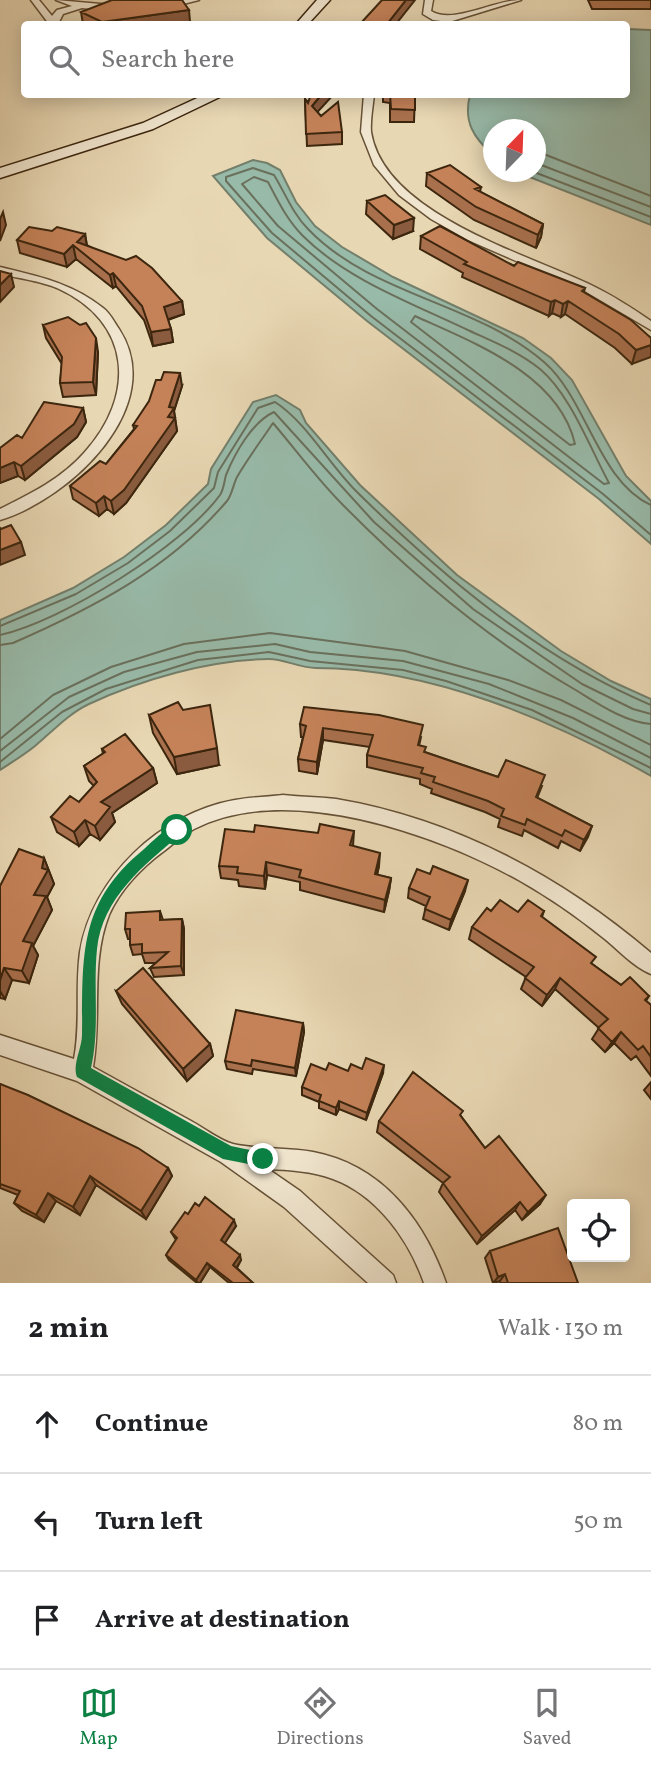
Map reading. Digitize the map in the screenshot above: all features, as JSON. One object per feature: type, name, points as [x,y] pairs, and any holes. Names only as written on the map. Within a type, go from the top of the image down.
[{"type":"street","points":[[35,0],[51,21]]},
{"type":"street","points":[[60,0],[82,6],[127,9]]},
{"type":"street","points":[[151,8],[195,0]]},
{"type":"street","points":[[305,21],[324,0]]},
{"type":"street","points":[[322,21],[340,0]]},
{"type":"street","points":[[421,21],[429,0]]},
{"type":"street","points":[[449,21],[517,0]]},
{"type":"street","points":[[55,21],[60,12],[82,6]]},
{"type":"street","points":[[426,12],[436,18],[457,18]]},
{"type":"street","points":[[0,163],[85,138],[185,98]]},
{"type":"street","points":[[0,173],[148,126],[210,98]]},
{"type":"street","points":[[369,98],[365,127],[375,158],[403,192],[426,211],[493,248],[605,296],[651,326]]},
{"type":"street","points":[[0,270],[59,284],[91,303],[119,335],[129,370],[121,410],[102,441],[45,491],[0,515]]},
{"type":"street","points":[[82,1072],[89,1044],[90,947],[100,915],[115,888],[155,845],[177,830],[199,818],[253,803],[281,801],[340,809],[393,822],[478,852],[567,900],[651,965]]},
{"type":"street","points":[[0,1045],[82,1072],[229,1154],[292,1199],[385,1283]]},
{"type":"street","points":[[229,1154],[316,1163],[347,1174],[377,1193],[396,1213],[416,1240],[435,1283]]},
{"type":"water","points":[[630,29],[651,30],[651,225],[542,182],[546,182],[546,119],[483,119],[483,145],[472,129],[468,113],[469,98],[630,98]]},
{"type":"water","points":[[253,160],[280,170],[296,202],[315,226],[342,247],[393,277],[523,338],[551,358],[572,380],[626,476],[651,501],[651,544],[599,499],[367,321],[267,238],[213,176]]},
{"type":"water","points":[[276,395],[300,410],[306,423],[360,485],[457,575],[561,651],[611,681],[651,699],[651,776],[532,717],[446,687],[359,670],[310,668],[269,659],[223,663],[177,672],[110,695],[74,713],[31,749],[0,770],[0,620],[73,588],[124,557],[166,525],[208,484],[211,469],[253,402]]},
{"type":"building","points":[[112,0],[182,0],[189,10],[109,21],[100,21],[81,12]]},
{"type":"building","points":[[382,0],[406,0],[389,21],[363,21]]},
{"type":"building","points":[[310,98],[319,98],[312,106],[321,116],[338,102],[342,132],[306,134],[305,99],[308,103]]},
{"type":"building","points":[[390,98],[415,98],[415,110],[391,109]]},
{"type":"building","points":[[450,165],[481,187],[475,189],[543,224],[538,235],[476,207],[427,173]]},
{"type":"building","points":[[385,195],[414,218],[394,225],[367,201]]},
{"type":"building","points":[[440,226],[514,266],[518,262],[585,288],[582,291],[631,320],[651,338],[651,345],[636,350],[619,334],[568,301],[563,304],[555,300],[551,302],[464,264],[467,262],[421,236]]},
{"type":"building","points":[[29,227],[52,231],[57,227],[85,234],[77,242],[126,260],[136,256],[152,268],[182,301],[164,307],[171,329],[151,332],[142,306],[113,273],[110,275],[73,245],[64,254],[17,240]]},
{"type":"building","points":[[0,271],[11,274],[0,285]]},
{"type":"building","points":[[68,317],[80,325],[86,323],[96,338],[93,382],[60,383],[62,357],[43,325]]},
{"type":"building","points":[[164,372],[180,373],[169,407],[174,408],[168,417],[175,418],[124,490],[111,501],[104,496],[96,503],[70,486],[100,461],[106,464],[137,426],[133,425],[149,401],[156,380],[161,380]]},
{"type":"building","points":[[44,402],[83,408],[74,424],[21,466],[14,462],[0,468],[0,448],[17,435],[22,438]]},
{"type":"building","points":[[11,525],[21,542],[0,550],[0,528]]},
{"type":"building","points":[[178,702],[183,710],[210,705],[217,748],[174,757],[149,715]]},
{"type":"building","points":[[304,707],[379,715],[423,725],[418,745],[426,747],[424,752],[498,777],[506,760],[545,775],[536,797],[592,826],[584,840],[565,830],[562,836],[527,819],[525,825],[501,816],[504,809],[433,782],[435,777],[421,773],[423,768],[367,755],[373,735],[323,728],[317,762],[298,759],[306,726],[300,724]]},
{"type":"building","points":[[125,734],[153,768],[101,802],[110,807],[95,826],[85,820],[74,832],[51,817],[70,796],[79,802],[97,782],[84,766],[105,752],[102,749]]},
{"type":"building","points":[[320,824],[354,831],[350,845],[380,853],[375,874],[391,878],[385,900],[299,877],[301,870],[266,862],[264,876],[237,873],[238,867],[219,866],[225,829],[254,832],[255,825],[318,833]]},
{"type":"building","points":[[19,849],[44,858],[42,868],[48,870],[34,895],[46,896],[23,941],[32,943],[22,971],[4,968],[0,980],[0,886]]},
{"type":"building","points":[[433,866],[468,880],[451,920],[425,909],[430,897],[409,888],[417,869],[430,874]]},
{"type":"building","points":[[500,900],[518,912],[528,900],[544,911],[541,916],[596,957],[591,963],[621,985],[630,977],[649,996],[645,1000],[651,1005],[651,1057],[643,1046],[638,1050],[621,1032],[612,1042],[598,1028],[608,1019],[560,978],[547,995],[525,978],[534,967],[472,927],[487,908],[491,911]]},
{"type":"building","points":[[160,911],[160,920],[182,919],[181,966],[150,968],[168,952],[142,953],[142,944],[130,945],[130,929],[125,929],[126,913]]},
{"type":"building","points":[[143,968],[210,1044],[183,1069],[116,991]]},
{"type":"building","points":[[236,1010],[303,1023],[295,1068],[252,1060],[251,1066],[225,1061]]},
{"type":"building","points":[[366,1058],[384,1065],[367,1113],[339,1101],[336,1108],[319,1101],[321,1095],[302,1087],[311,1064],[326,1070],[329,1063],[348,1071],[351,1064],[362,1069]]},
{"type":"building","points":[[413,1072],[463,1111],[460,1115],[485,1148],[499,1136],[546,1195],[528,1212],[520,1202],[482,1236],[443,1183],[450,1177],[379,1121]]},
{"type":"building","points":[[0,1084],[138,1148],[168,1168],[141,1211],[90,1176],[73,1207],[48,1193],[36,1215],[14,1203],[20,1191],[0,1184]]},
{"type":"building","points":[[205,1197],[234,1220],[221,1240],[240,1255],[233,1265],[253,1283],[233,1283],[207,1263],[196,1280],[166,1255],[177,1238],[171,1232],[185,1212],[188,1214],[195,1203],[199,1206]]},
{"type":"building","points":[[558,1228],[567,1253],[567,1262],[570,1262],[578,1283],[508,1283],[505,1274],[498,1277],[490,1251]]},
{"type":"route","points":[[177,830],[155,845],[134,865],[115,888],[100,915],[90,947],[87,981],[89,1044],[82,1072],[127,1094],[229,1154],[263,1159]]}]
